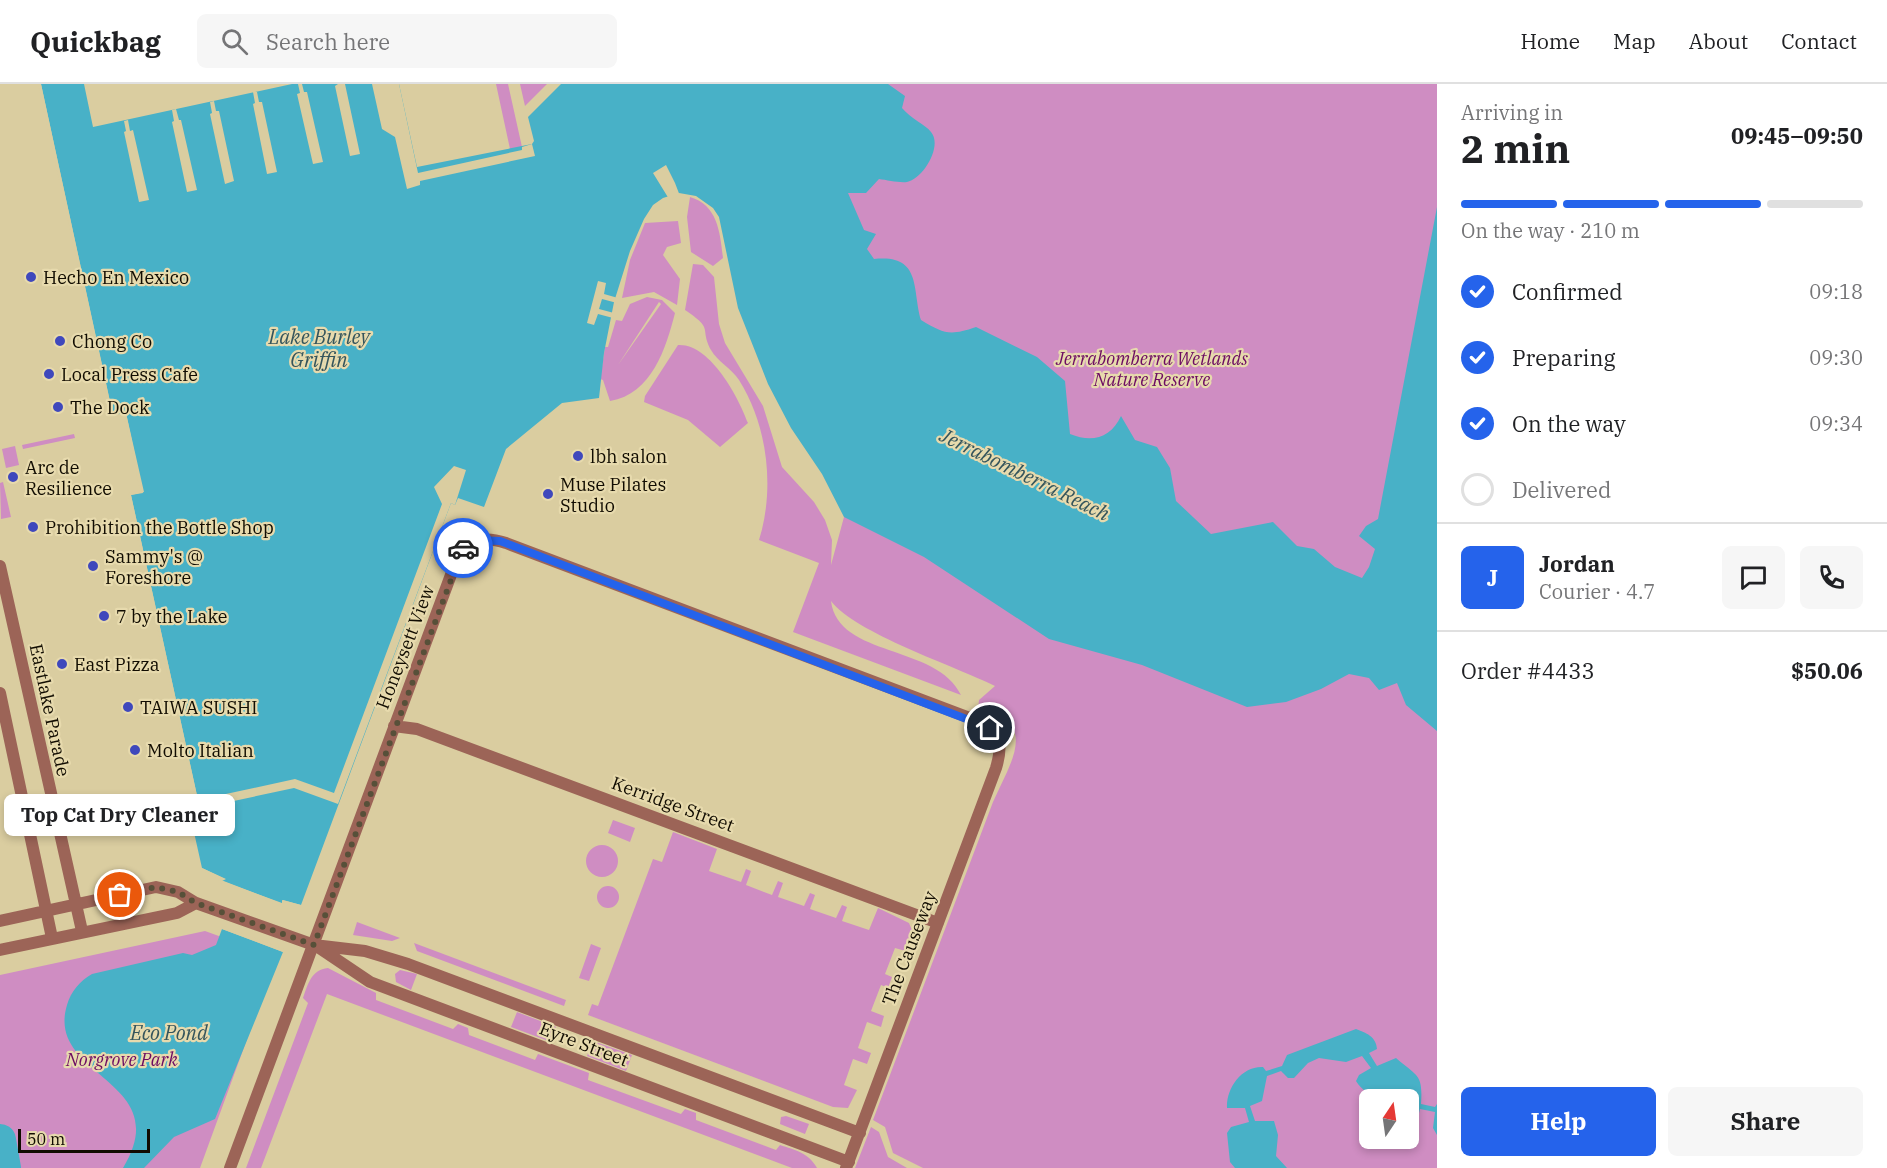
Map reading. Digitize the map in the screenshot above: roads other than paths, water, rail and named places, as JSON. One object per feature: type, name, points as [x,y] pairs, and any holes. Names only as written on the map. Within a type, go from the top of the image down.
[{"type":"street","name":"Honeysett View","points":[[230,1168],[460,553],[472,542],[490,539],[976,721],[990,728],[999,740]]},
{"type":"street","name":"Eastlake Parade","points":[[0,566],[82,931]]},
{"type":"street","points":[[0,693],[52,938]]},
{"type":"street","name":"Kerridge Street","points":[[394,726],[428,733],[938,922]]},
{"type":"street","name":"The Causeway","points":[[848,1165],[996,768],[1000,754],[999,740]]},
{"type":"street","name":"Eyre Street","points":[[0,921],[156,887],[178,892],[196,903],[314,945],[364,951],[408,964],[860,1133]]},
{"type":"street","points":[[0,950],[82,931],[177,913],[196,903]]},
{"type":"street","name":"Eyre Street","points":[[314,945],[370,982],[848,1165]]},
{"type":"water","name":"Lake Burley Griffin","points":[[41,84],[84,84],[93,127],[292,84],[399,84],[417,167],[532,144],[534,141],[528,117],[561,84],[888,84],[905,96],[902,108],[931,132],[935,145],[933,153],[925,169],[913,180],[897,182],[879,179],[866,193],[848,193],[864,230],[876,234],[867,249],[874,259],[889,259],[900,262],[908,268],[915,286],[921,320],[947,332],[960,332],[976,327],[1037,357],[1065,381],[1070,434],[1086,438],[1100,437],[1112,429],[1121,416],[1135,440],[1157,447],[1170,468],[1176,501],[1211,534],[1273,522],[1297,546],[1314,549],[1335,567],[1362,578],[1369,567],[1375,549],[1359,536],[1366,526],[1378,519],[1437,207],[1437,731],[1406,705],[1397,683],[1379,690],[1369,678],[1349,674],[1321,689],[1286,702],[1247,707],[1142,665],[1049,639],[924,557],[844,517],[822,474],[791,428],[768,384],[738,308],[719,217],[713,208],[696,196],[679,193],[663,198],[653,205],[630,251],[614,302],[604,353],[599,398],[562,403],[506,449],[484,507],[458,498],[455,505],[451,503],[301,905],[283,900],[283,904],[221,880],[225,879],[202,868],[189,810],[199,808],[198,800],[131,495],[143,493],[126,413],[113,416]]},
{"type":"water","name":"Eco Pond","points":[[222,929],[283,952],[215,1119],[174,1137],[144,1168],[123,1168],[135,1138],[134,1115],[123,1097],[74,1049],[65,1029],[67,1005],[71,995],[76,987],[92,974],[183,953],[192,955],[216,945]]},
{"type":"water","points":[[1356,1029],[1363,1032],[1375,1041],[1377,1049],[1369,1053],[1377,1066],[1396,1058],[1420,1081],[1421,1104],[1435,1107],[1437,1104],[1437,1135],[1433,1128],[1435,1112],[1420,1109],[1419,1113],[1419,1089],[1363,1089],[1356,1081],[1359,1075],[1371,1068],[1362,1056],[1346,1062],[1319,1058],[1308,1063],[1294,1078],[1288,1078],[1281,1071],[1267,1076],[1262,1101],[1250,1106],[1255,1121],[1274,1121],[1278,1135],[1276,1156],[1287,1168],[1235,1168],[1230,1162],[1227,1133],[1231,1127],[1249,1122],[1245,1108],[1227,1108],[1232,1086],[1248,1070],[1263,1067],[1266,1071],[1282,1066],[1287,1055]]},
{"type":"waterway","points":[[0,1140],[5,1168]]},
{"type":"place","name":"Hecho En Mexico","points":[[31,277]]},
{"type":"place","name":"Chong Co","points":[[60,341]]},
{"type":"place","name":"Local Press Cafe","points":[[49,374]]},
{"type":"place","name":"The Dock","points":[[58,407]]},
{"type":"place","name":"lbh salon","points":[[578,456]]},
{"type":"place","name":"Arc de Resilience","points":[[13,477]]},
{"type":"place","name":"Muse Pilates Studio","points":[[548,494]]},
{"type":"place","name":"Prohibition the Bottle Shop","points":[[33,527]]},
{"type":"place","name":"Sammy's @ Foreshore","points":[[93,566]]},
{"type":"place","name":"7 by the Lake","points":[[104,616]]},
{"type":"place","name":"East Pizza","points":[[62,664]]},
{"type":"place","name":"TAIWA SUSHI","points":[[128,707]]},
{"type":"place","name":"Molto Italian","points":[[135,750]]},
{"type":"place","name":"Top Cat Dry Cleaner","points":[[120,895]]},
{"type":"park label","name":"Jerrabomberra Wetlands Nature Reserve","points":[[1152,368]]},
{"type":"park label","name":"Norgrove Park","points":[[122,1059]]},
{"type":"water label","name":"Jerrabomberra Reach","points":[[1025,474]]}]
